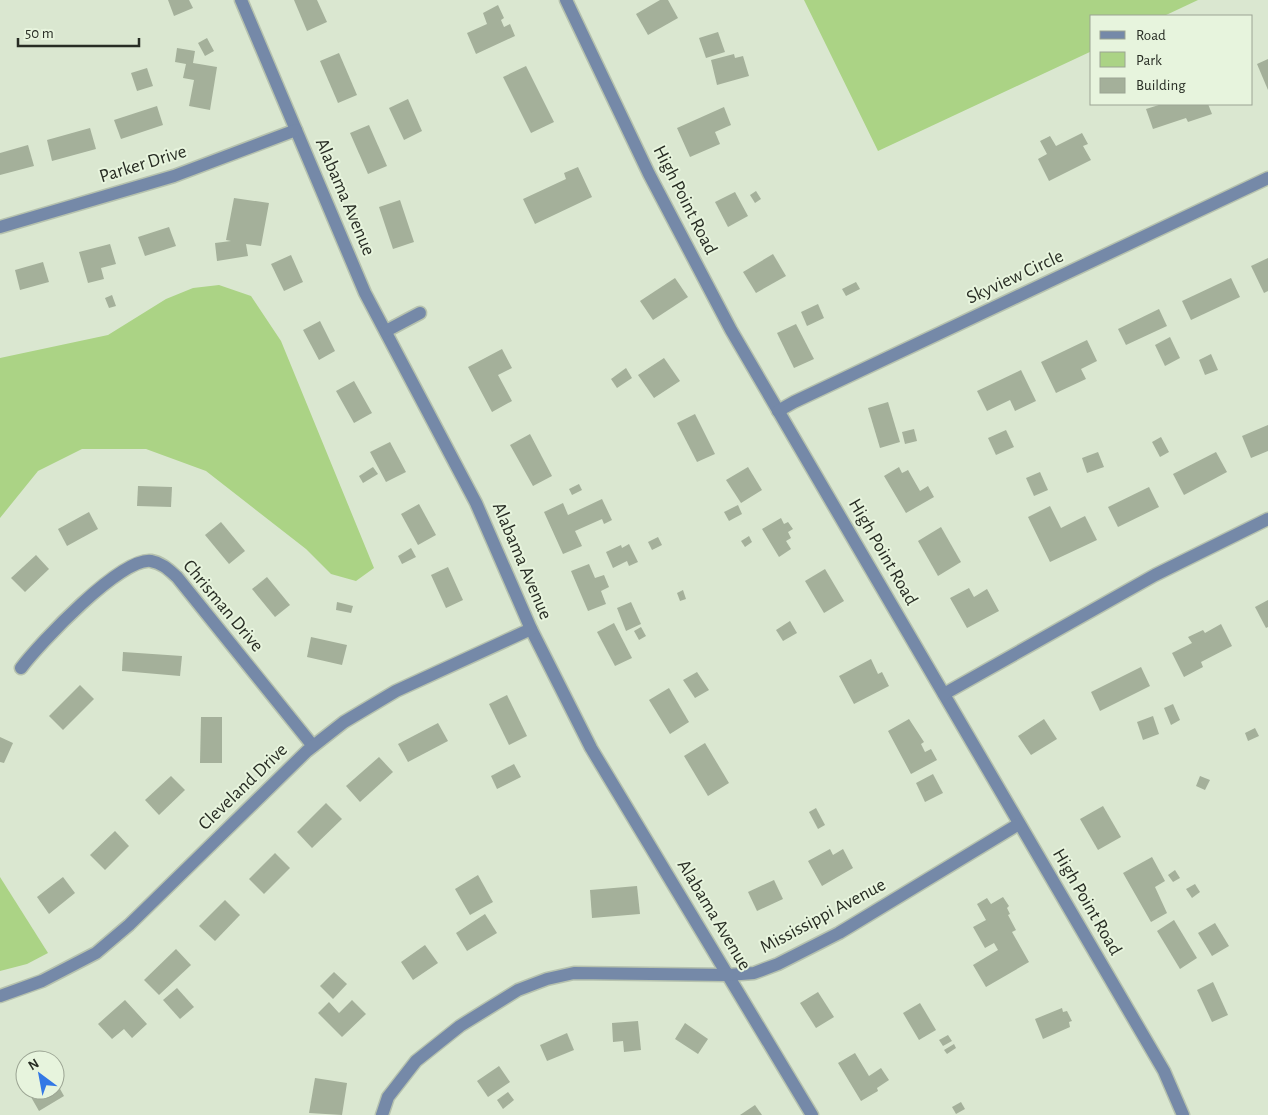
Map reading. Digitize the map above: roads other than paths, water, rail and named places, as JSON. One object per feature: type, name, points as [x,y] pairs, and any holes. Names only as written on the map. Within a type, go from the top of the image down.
[{"type":"street","name":"Alabama Avenue","points":[[241,0],[366,293],[476,503],[531,629],[591,748],[812,1115]]},
{"type":"street","name":"High Point Road","points":[[566,0],[690,253],[778,411],[1164,1071],[1183,1115]]},
{"type":"street","name":"Parker Drive","points":[[0,227],[174,176],[296,130]]},
{"type":"street","name":"Skyview Circle","points":[[778,411],[1268,178]]},
{"type":"street","points":[[386,331],[420,312]]},
{"type":"street","points":[[944,694],[1150,577],[1268,519]]},
{"type":"street","name":"Chrisman Drive","points":[[21,668],[39,644],[113,577],[137,562],[151,561],[163,565],[177,577],[313,746]]},
{"type":"street","name":"Cleveland Drive","points":[[0,996],[42,981],[96,953],[129,925],[313,746],[344,722],[396,691],[531,629]]},
{"type":"street","name":"Mississippi Avenue","points":[[382,1115],[388,1097],[416,1060],[460,1026],[518,990],[547,979],[574,972],[728,975],[754,973],[778,964],[839,933],[1019,824]]}]
